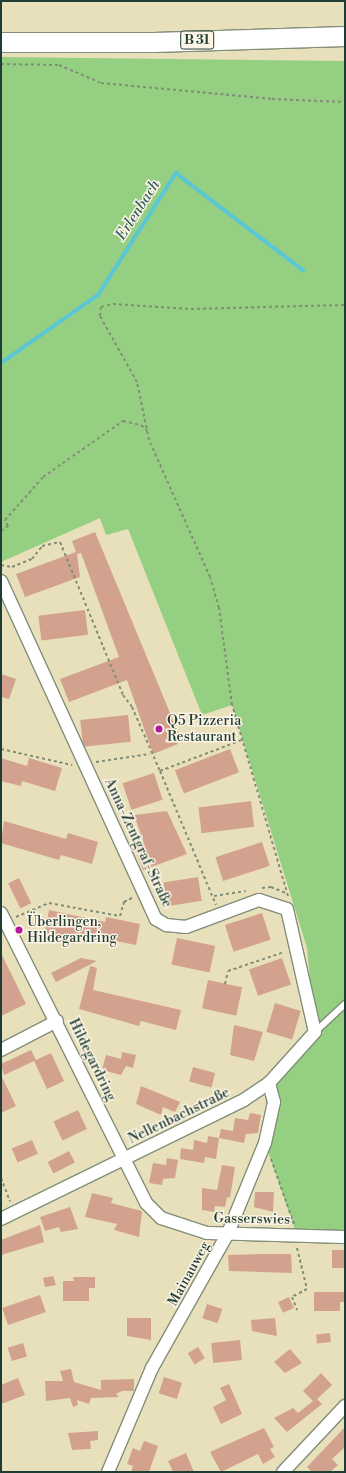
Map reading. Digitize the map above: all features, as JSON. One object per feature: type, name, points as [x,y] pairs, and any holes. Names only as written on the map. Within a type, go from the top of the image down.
[{"type":"main road","name":"B 31","points":[[1,42],[154,42],[345,36]]},
{"type":"street","name":"Anna-Zentgraf-Straße","points":[[1,581],[151,910],[161,922],[186,927],[259,900],[287,909]]},
{"type":"street","points":[[287,909],[316,1032]]},
{"type":"street","name":"Hildegardring","points":[[3,917],[57,1021],[146,1203],[161,1218]]},
{"type":"street","points":[[1,1050],[57,1021]]},
{"type":"street","name":"Nellenbachstraße","points":[[1,1219],[244,1100],[269,1083],[316,1032]]},
{"type":"street","name":"Mainauweg","points":[[108,1472],[152,1368],[228,1233],[265,1143],[274,1102],[269,1083]]},
{"type":"street","name":"Gasserswies","points":[[161,1218],[184,1228],[228,1233],[345,1237]]},
{"type":"street","points":[[283,1472],[345,1406]]},
{"type":"lane","name":"Nellenbachstraße","points":[[316,1032],[345,1004]]},
{"type":"path","points":[[1,64],[59,65],[101,82],[272,99],[345,102]]},
{"type":"path","points":[[287,909],[288,894],[232,705],[218,608],[210,577],[148,431],[143,396],[100,316],[101,306],[113,304],[191,309],[345,305]]},
{"type":"path","points":[[1,531],[8,526],[5,520],[43,477],[123,421],[141,425],[148,431]]},
{"type":"path","points":[[1,565],[12,567],[32,559],[42,546],[60,542],[149,754],[160,771],[214,896]]},
{"type":"path","points":[[160,771],[242,740]]},
{"type":"path","points":[[1,749],[87,768]]},
{"type":"path","points":[[98,760],[149,754]]},
{"type":"path","points":[[3,917],[49,903],[120,916],[124,902]]},
{"type":"path","points":[[225,984],[228,971],[297,948]]},
{"type":"path","points":[[265,1143],[297,1235],[307,1289],[292,1297],[297,1310]]},
{"type":"path","points":[[1,1178],[15,1212]]},
{"type":"green space","points":[[1,57],[345,61],[345,1237],[297,1235],[265,1143],[269,1083],[315,1032],[307,948],[232,705],[202,715],[128,529],[106,535],[100,518],[1,562]]},
{"type":"building","points":[[95,532],[180,737],[176,738],[178,744],[153,754],[127,680],[69,702],[60,679],[119,657],[81,553],[77,554],[80,577],[25,597],[16,574],[76,552],[72,541]]},
{"type":"building","points":[[85,610],[88,635],[41,641],[38,616]]},
{"type":"building","points":[[1,674],[16,679],[9,699],[1,697]]},
{"type":"building","points":[[128,715],[131,742],[83,747],[80,720]]},
{"type":"building","points":[[230,749],[239,772],[184,793],[175,770]]},
{"type":"building","points":[[1,758],[27,766],[29,758],[62,768],[55,791],[22,781],[21,786],[1,781]]},
{"type":"building","points":[[154,773],[163,800],[131,810],[123,783]]},
{"type":"building","points":[[251,801],[254,827],[202,833],[198,807]]},
{"type":"building","points":[[167,811],[187,854],[143,870],[134,846],[144,843],[134,815]]},
{"type":"building","points":[[4,821],[66,839],[68,833],[98,842],[92,864],[61,855],[59,860],[1,843]]},
{"type":"building","points":[[262,842],[270,866],[223,881],[215,857]]},
{"type":"building","points":[[198,877],[202,901],[167,906],[163,882]]},
{"type":"building","points":[[19,878],[31,903],[20,908],[8,883]]},
{"type":"building","points":[[49,910],[105,922],[106,917],[140,924],[136,945],[101,938],[100,943],[45,932]]},
{"type":"building","points":[[262,913],[271,940],[234,952],[225,925]]},
{"type":"building","points":[[177,938],[215,946],[210,973],[171,964]]},
{"type":"building","points":[[1,953],[26,1004],[1,1016]]},
{"type":"building","points":[[81,958],[97,961],[56,982],[51,973]]},
{"type":"building","points":[[282,958],[291,984],[258,996],[249,969]]},
{"type":"building","points":[[90,966],[97,968],[93,990],[181,1010],[176,1030],[141,1021],[139,1026],[79,1009]]},
{"type":"building","points":[[208,980],[242,987],[236,1016],[202,1008]]},
{"type":"building","points":[[275,1003],[301,1011],[292,1040],[266,1032]]},
{"type":"building","points":[[234,1025],[263,1032],[254,1061],[230,1055]]},
{"type":"building","points":[[31,1050],[36,1060],[51,1053],[64,1081],[47,1089],[34,1061],[4,1075],[1,1064]]},
{"type":"building","points":[[122,1052],[136,1055],[133,1068],[126,1066],[121,1075],[102,1070],[106,1055],[121,1059]]},
{"type":"building","points":[[193,1067],[215,1073],[211,1087],[189,1081]]},
{"type":"building","points":[[1,1075],[16,1106],[1,1113]]},
{"type":"building","points":[[141,1086],[180,1102],[175,1112],[163,1107],[161,1115],[136,1104]]},
{"type":"building","points":[[78,1110],[87,1129],[62,1140],[54,1121]]},
{"type":"building","points":[[250,1113],[261,1115],[258,1133],[246,1134],[244,1143],[219,1138],[221,1129],[233,1131],[235,1118],[248,1120]]},
{"type":"building","points":[[208,1136],[219,1138],[216,1159],[205,1157],[204,1163],[180,1159],[181,1148],[193,1150],[194,1140],[207,1143]]},
{"type":"building","points":[[32,1140],[38,1154],[18,1162],[12,1149]]},
{"type":"building","points":[[69,1151],[75,1163],[54,1173],[48,1162]]},
{"type":"building","points":[[167,1158],[178,1160],[175,1178],[163,1179],[162,1185],[149,1183],[153,1163],[166,1165]]},
{"type":"building","points":[[222,1165],[235,1167],[230,1198],[227,1197],[225,1207],[215,1206],[214,1212],[202,1210],[202,1188],[217,1190]]},
{"type":"building","points":[[255,1192],[274,1192],[273,1212],[254,1207]]},
{"type":"building","points":[[92,1193],[113,1198],[111,1203],[142,1211],[139,1237],[114,1230],[117,1224],[85,1217]]},
{"type":"building","points":[[70,1207],[78,1229],[61,1232],[59,1227],[45,1231],[40,1217]]},
{"type":"building","points":[[40,1225],[44,1242],[1,1255],[1,1240]]},
{"type":"building","points":[[332,1250],[345,1250],[345,1268],[332,1268]]},
{"type":"building","points":[[291,1254],[292,1273],[229,1271],[228,1255]]},
{"type":"building","points":[[53,1276],[56,1285],[45,1287],[43,1278]]},
{"type":"building","points":[[73,1277],[95,1277],[95,1288],[89,1288],[89,1301],[63,1301],[63,1281],[74,1281]]},
{"type":"building","points":[[314,1292],[345,1292],[345,1302],[340,1302],[340,1311],[314,1311]]},
{"type":"building","points":[[40,1295],[46,1312],[8,1325],[2,1308]]},
{"type":"building","points":[[289,1297],[294,1308],[283,1313],[278,1302]]},
{"type":"building","points":[[207,1304],[222,1309],[218,1323],[202,1318]]},
{"type":"building","points":[[127,1318],[151,1318],[151,1340],[127,1336]]},
{"type":"building","points":[[275,1318],[277,1336],[252,1331],[251,1320]]},
{"type":"building","points":[[330,1333],[331,1342],[317,1343],[316,1334]]},
{"type":"building","points":[[240,1340],[242,1360],[213,1363],[211,1343]]},
{"type":"building","points":[[23,1343],[27,1356],[12,1361],[8,1348]]},
{"type":"building","points":[[198,1347],[205,1358],[195,1364],[188,1353]]},
{"type":"building","points":[[290,1349],[302,1363],[285,1373],[274,1362]]},
{"type":"building","points":[[71,1369],[74,1382],[101,1390],[101,1380],[134,1379],[134,1391],[122,1391],[116,1394],[119,1397],[91,1398],[89,1404],[77,1400],[78,1405],[73,1407],[70,1398],[46,1401],[45,1381],[63,1381],[60,1371]]},
{"type":"building","points":[[321,1373],[332,1385],[317,1399],[322,1404],[287,1432],[274,1418],[293,1408],[298,1413],[313,1401],[303,1391]]},
{"type":"building","points":[[164,1377],[182,1383],[177,1399],[159,1393]]},
{"type":"building","points":[[18,1378],[25,1395],[1,1404],[1,1385]]},
{"type":"building","points":[[229,1384],[242,1414],[221,1424],[213,1407],[226,1400],[220,1388]]},
{"type":"building","points":[[345,1427],[345,1447],[332,1459],[338,1465],[330,1472],[312,1472],[307,1467]]},
{"type":"building","points":[[264,1428],[274,1447],[270,1449],[275,1457],[263,1464],[258,1454],[221,1472],[210,1452]]},
{"type":"building","points":[[98,1431],[98,1440],[90,1441],[91,1449],[72,1450],[68,1433]]},
{"type":"building","points":[[144,1441],[158,1446],[149,1472],[131,1472],[133,1466],[127,1464],[133,1448],[140,1451]]},
{"type":"building","points":[[186,1453],[194,1472],[173,1472],[168,1461]]},
{"type":"waterway","name":"Erlenbach","points":[[1,363],[98,295],[176,173],[303,270]]},
{"type":"place","name":"Q5 Pizzeria Restaurant","points":[[159,729]]},
{"type":"place","name":"Überlingen, Hildegardring","points":[[19,930]]}]
